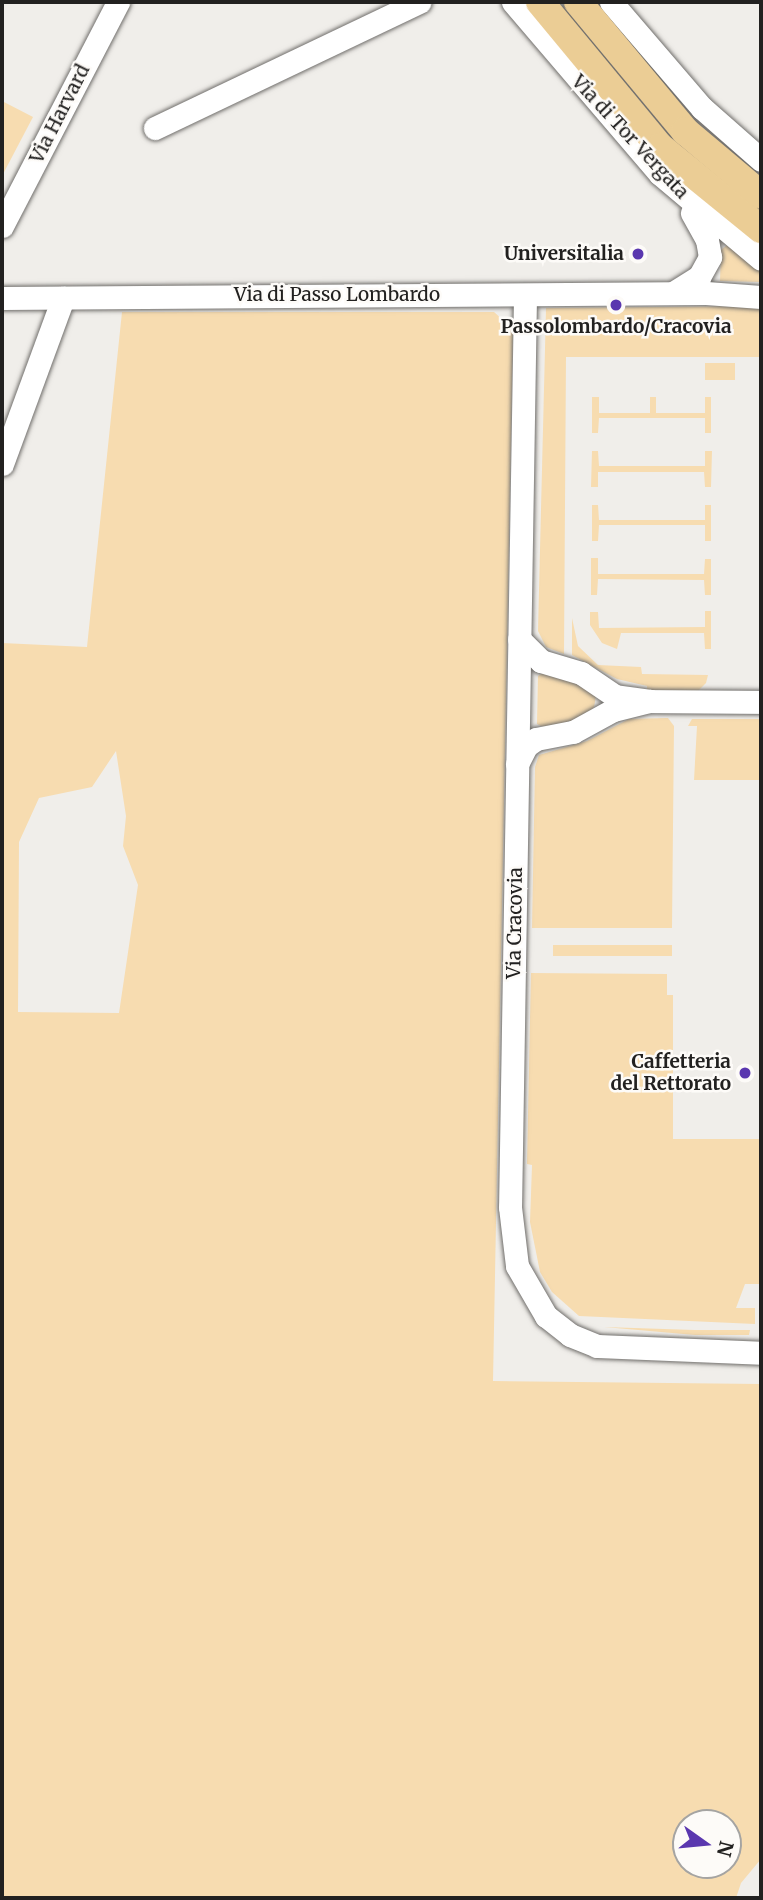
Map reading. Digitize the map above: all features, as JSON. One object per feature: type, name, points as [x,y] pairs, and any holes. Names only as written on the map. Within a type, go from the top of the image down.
[{"type":"main road","name":"Via di Tor Vergata","points":[[540,2],[660,147],[761,229]]},
{"type":"main road","points":[[578,2],[685,131],[761,195]]},
{"type":"street","name":"Via Harvard","points":[[2,226],[118,2]]},
{"type":"street","points":[[155,128],[419,2]]},
{"type":"street","name":"Via di Tor Vergata","points":[[513,2],[572,76],[678,193],[761,259]]},
{"type":"street","points":[[611,2],[702,107],[761,160]]},
{"type":"street","points":[[673,293],[699,277],[710,257],[704,233],[678,193]]},
{"type":"street","name":"Via di Passo Lombardo","points":[[2,298],[673,293],[761,297]]},
{"type":"street","name":"Via Cracovia","points":[[525,296],[510,1207],[517,1266],[546,1316],[570,1335],[597,1346],[761,1353]]},
{"type":"street","points":[[2,464],[64,298]]},
{"type":"street","points":[[519,639],[537,658],[581,673],[614,696],[650,701],[761,702]]},
{"type":"street","points":[[554,734],[528,725],[518,698],[537,668],[560,666]]},
{"type":"street","points":[[517,764],[526,746],[554,734],[573,732],[613,710],[650,701]]},
{"type":"shaded area","points":[[2,101],[33,117],[2,176]]},
{"type":"shaded area","points":[[727,245],[761,269],[761,282],[720,281],[721,250]]},
{"type":"shaded area","points":[[761,306],[761,357],[566,357],[564,654],[546,647],[538,631],[546,308]]},
{"type":"shaded area","points":[[122,312],[494,312],[513,329],[493,1381],[761,1384],[761,1859],[741,1883],[736,1898],[2,1898],[2,643],[87,647]],"holes":[[[116,751],[126,816],[123,846],[138,885],[119,1013],[18,1012],[19,842],[39,798],[92,787]]]},
{"type":"shaded area","points":[[705,363],[735,363],[735,380],[705,380]]},
{"type":"shaded area","points":[[592,397],[599,397],[599,413],[650,413],[650,397],[656,397],[656,413],[705,413],[705,397],[711,397],[711,433],[705,433],[705,418],[599,418],[598,433],[592,433]]},
{"type":"shaded area","points":[[592,451],[598,451],[599,466],[705,466],[705,451],[712,451],[711,487],[705,487],[704,472],[598,472],[598,487],[591,487]]},
{"type":"shaded area","points":[[592,505],[598,505],[599,520],[705,520],[705,505],[711,505],[711,541],[705,541],[705,525],[599,525],[598,541],[592,541]]},
{"type":"shaded area","points":[[591,558],[598,558],[598,574],[704,574],[705,559],[711,559],[711,595],[705,595],[704,580],[598,579],[597,595],[591,595]]},
{"type":"shaded area","points":[[705,611],[711,611],[711,649],[705,649],[704,633],[621,633],[617,649],[602,643],[590,625],[590,612],[598,612],[599,628],[705,627]]},
{"type":"shaded area","points":[[572,618],[578,646],[598,665],[641,667],[642,674],[708,675],[706,683],[698,691],[647,692],[647,686],[617,679],[572,655]]},
{"type":"shaded area","points":[[543,673],[566,677],[596,696],[594,707],[584,719],[543,727],[537,724],[538,676]]},
{"type":"shaded area","points":[[668,718],[674,726],[672,928],[532,928],[535,767],[539,755],[587,741],[629,719]]},
{"type":"shaded area","points":[[692,719],[761,719],[761,780],[694,780],[697,726],[688,726]]},
{"type":"shaded area","points":[[553,945],[672,945],[672,956],[553,956]]},
{"type":"shaded area","points":[[531,973],[667,974],[667,995],[673,995],[673,1139],[761,1139],[761,1284],[745,1284],[736,1308],[755,1308],[755,1324],[579,1316],[552,1292],[540,1272],[530,1222],[532,1165],[527,1164]]},
{"type":"shaded area","points":[[604,1327],[750,1330],[749,1335],[695,1335]]},
{"type":"place","name":"Universitalia","points":[[638,254]]},
{"type":"place","name":"Passolombardo/Cracovia","points":[[616,305]]},
{"type":"place","name":"Caffetteria del Rettorato","points":[[745,1073]]}]
